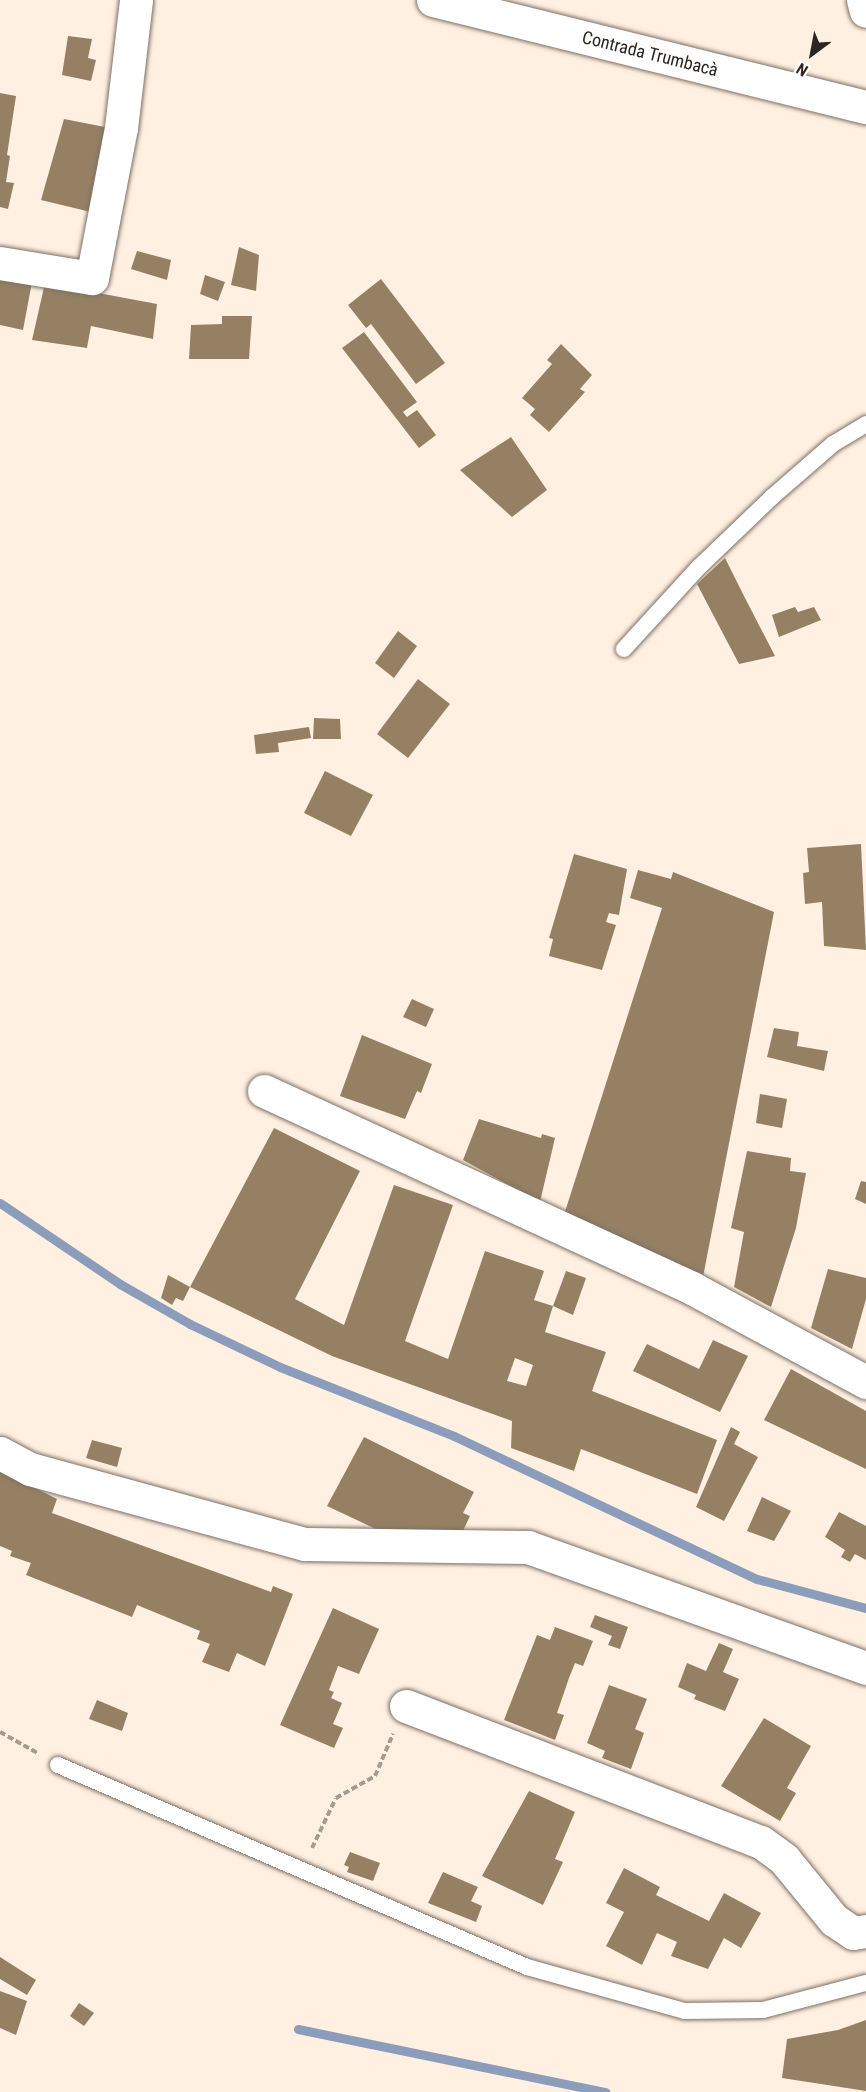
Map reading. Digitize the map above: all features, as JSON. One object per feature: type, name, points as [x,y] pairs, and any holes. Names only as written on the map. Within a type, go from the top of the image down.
[{"type":"street","points":[[0,263],[92,278],[121,128],[136,0]]},
{"type":"street","name":"Contrada Trumbacà","points":[[434,0],[866,107]]},
{"type":"street","points":[[863,0],[866,11]]},
{"type":"street","points":[[264,1091],[692,1288],[866,1382]]},
{"type":"street","points":[[0,1453],[30,1468],[305,1544],[528,1547],[866,1668]]},
{"type":"street","points":[[406,1706],[761,1842],[784,1859],[834,1920],[853,1933],[866,1931]]},
{"type":"lane","points":[[624,649],[698,568],[772,497],[833,444],[866,424]]},
{"type":"lane","points":[[58,1765],[527,1967],[685,2011],[763,2010],[866,1983]]},
{"type":"path","points":[[301,1871],[336,1798],[375,1776],[406,1706]]},
{"type":"path","points":[[0,1732],[58,1765]]},
{"type":"building","points":[[68,36],[92,39],[88,58],[96,60],[91,81],[62,75]]},
{"type":"building","points":[[0,93],[16,96],[7,155],[10,156],[6,182],[14,183],[8,209],[0,207]]},
{"type":"building","points":[[64,119],[115,129],[95,213],[41,200]]},
{"type":"building","points":[[239,247],[259,255],[256,291],[231,285]]},
{"type":"building","points":[[137,251],[171,260],[167,280],[131,269]]},
{"type":"building","points":[[205,275],[225,282],[218,301],[200,294]]},
{"type":"building","points":[[0,276],[32,282],[23,330],[0,325]]},
{"type":"building","points":[[381,279],[445,363],[416,384],[371,324],[366,328],[348,305]]},
{"type":"building","points":[[45,283],[157,304],[153,339],[91,326],[87,348],[32,340]]},
{"type":"building","points":[[222,316],[252,316],[249,359],[189,359],[191,325],[222,324]]},
{"type":"building","points":[[364,332],[417,402],[403,412],[407,417],[417,410],[436,435],[419,448],[342,348]]},
{"type":"building","points":[[561,344],[592,375],[580,389],[585,392],[549,432],[530,415],[535,409],[522,398],[552,364],[547,360]]},
{"type":"building","points":[[511,437],[547,490],[512,517],[460,470]]},
{"type":"building","points":[[725,558],[775,656],[739,664],[697,584]]},
{"type":"building","points":[[795,607],[798,612],[814,607],[821,620],[779,637],[772,615]]},
{"type":"building","points":[[398,631],[417,646],[394,678],[375,663]]},
{"type":"building","points":[[418,679],[450,704],[408,758],[377,734]]},
{"type":"building","points":[[314,718],[340,719],[341,739],[313,739]]},
{"type":"building","points":[[309,727],[311,738],[278,743],[279,752],[256,754],[254,735]]},
{"type":"building","points":[[325,771],[373,795],[351,836],[304,813]]},
{"type":"building","points":[[861,844],[866,950],[824,946],[822,902],[805,904],[803,873],[809,872],[807,848]]},
{"type":"building","points":[[574,854],[627,869],[619,915],[609,913],[606,922],[616,925],[602,970],[549,956],[553,939],[549,938]]},
{"type":"building","points":[[638,870],[671,879],[673,872],[774,912],[703,1277],[563,1218],[662,908],[630,898]]},
{"type":"building","points":[[412,999],[434,1009],[426,1027],[403,1017]]},
{"type":"building","points":[[774,1028],[799,1032],[797,1046],[828,1051],[824,1071],[767,1057]]},
{"type":"building","points":[[362,1035],[432,1064],[421,1093],[417,1091],[405,1119],[340,1096]]},
{"type":"building","points":[[760,1094],[787,1099],[782,1128],[756,1123]]},
{"type":"building","points":[[479,1119],[541,1138],[542,1134],[555,1138],[540,1202],[463,1160]]},
{"type":"building","points":[[274,1128],[360,1171],[295,1299],[344,1325],[394,1185],[453,1205],[405,1341],[448,1359],[485,1251],[544,1271],[534,1300],[553,1306],[545,1332],[606,1352],[592,1391],[717,1440],[697,1494],[581,1449],[574,1471],[511,1448],[512,1421],[332,1356],[190,1287]],"holes":[[[515,1358],[533,1365],[526,1386],[507,1381]]]},
{"type":"building","points":[[747,1151],[791,1158],[790,1171],[806,1173],[796,1228],[771,1307],[734,1287],[744,1232],[731,1228]]},
{"type":"building","points":[[861,1181],[866,1182],[866,1204],[855,1199]]},
{"type":"building","points":[[828,1269],[866,1278],[866,1299],[852,1349],[811,1328]]},
{"type":"building","points":[[566,1271],[586,1278],[573,1315],[553,1306]]},
{"type":"building","points":[[168,1275],[190,1287],[183,1301],[176,1298],[172,1305],[161,1298]]},
{"type":"building","points":[[713,1340],[748,1356],[720,1412],[633,1371],[647,1344],[699,1369]]},
{"type":"building","points":[[791,1369],[866,1411],[866,1469],[764,1420]]},
{"type":"building","points":[[731,1427],[740,1432],[734,1444],[758,1457],[724,1521],[696,1507]]},
{"type":"building","points":[[364,1437],[474,1492],[463,1513],[470,1516],[461,1535],[378,1530],[327,1506]]},
{"type":"building","points":[[92,1440],[122,1448],[117,1467],[86,1458]]},
{"type":"building","points":[[0,1470],[57,1499],[52,1513],[271,1592],[273,1586],[293,1594],[265,1666],[237,1653],[229,1672],[202,1662],[210,1644],[197,1639],[200,1631],[137,1605],[132,1617],[26,1575],[31,1563],[10,1556],[12,1551],[0,1546]]},
{"type":"building","points":[[762,1497],[791,1511],[774,1541],[747,1531]]},
{"type":"building","points":[[839,1512],[866,1526],[866,1560],[855,1554],[850,1562],[841,1557],[845,1550],[825,1537]]},
{"type":"building","points":[[333,1608],[379,1629],[359,1674],[338,1666],[329,1690],[334,1692],[331,1698],[342,1703],[333,1724],[343,1728],[334,1748],[280,1725]]},
{"type":"building","points":[[595,1615],[628,1627],[620,1649],[608,1645],[612,1636],[590,1627]]},
{"type":"building","points":[[555,1627],[593,1641],[583,1666],[575,1663],[569,1678],[557,1713],[564,1715],[555,1740],[504,1720],[537,1635],[550,1640]]},
{"type":"building","points":[[719,1643],[733,1649],[723,1672],[739,1679],[725,1711],[694,1699],[696,1695],[678,1687],[687,1663],[706,1671]]},
{"type":"building","points":[[609,1685],[647,1699],[635,1729],[644,1733],[631,1769],[602,1758],[605,1751],[587,1743]]},
{"type":"building","points":[[97,1700],[128,1713],[122,1731],[89,1719]]},
{"type":"building","points":[[764,1718],[811,1746],[787,1788],[796,1793],[780,1821],[721,1786]]},
{"type":"building","points":[[529,1791],[575,1812],[555,1859],[563,1862],[543,1905],[482,1876]]},
{"type":"building","points":[[350,1852],[380,1863],[373,1881],[347,1872],[349,1867],[344,1865]]},
{"type":"building","points":[[624,1868],[660,1887],[656,1895],[709,1921],[724,1893],[761,1913],[741,1948],[724,1938],[708,1969],[671,1956],[677,1942],[657,1933],[642,1965],[606,1946],[624,1912],[606,1903]]},
{"type":"building","points":[[443,1872],[478,1887],[471,1901],[482,1906],[476,1922],[428,1903]]},
{"type":"building","points":[[0,1957],[36,1980],[27,1995],[0,1979]]},
{"type":"building","points":[[0,1991],[27,2001],[16,2035],[0,2028]]},
{"type":"building","points":[[79,2003],[94,2013],[84,2026],[70,2016]]},
{"type":"building","points":[[866,2020],[866,2091],[782,2078],[787,2039],[838,2030]]},
{"type":"waterway","points":[[0,1203],[120,1284],[190,1324],[280,1367],[454,1436],[757,1579],[866,1608]]},
{"type":"waterway","points":[[298,2029],[606,2092]]}]
